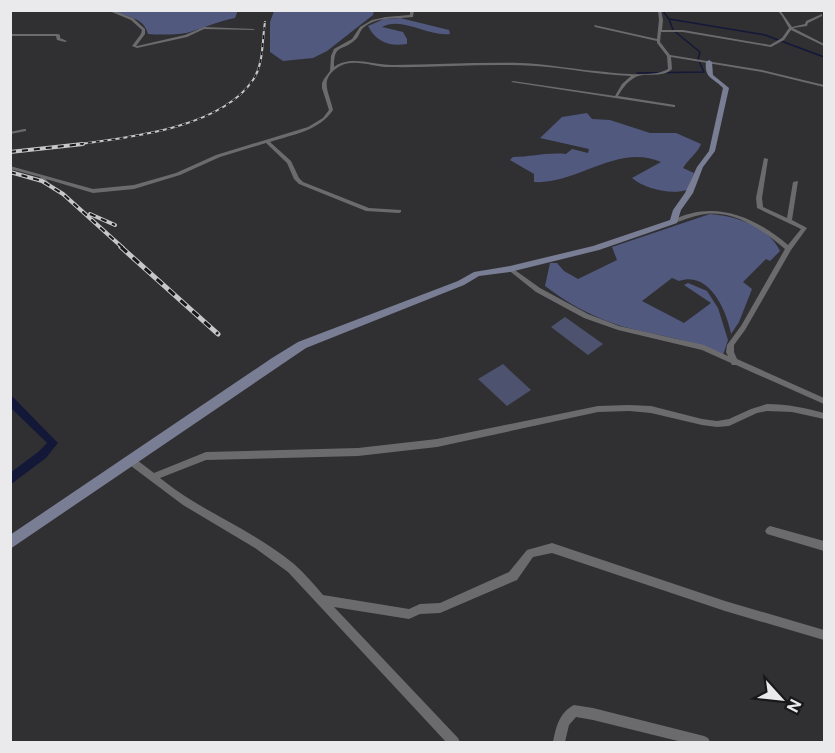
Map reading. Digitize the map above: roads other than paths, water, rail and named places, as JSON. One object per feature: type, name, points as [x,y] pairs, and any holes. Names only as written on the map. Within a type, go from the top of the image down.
[{"type":"street","points":[[108,10],[132,19],[144,30],[134,46],[137,47],[190,35],[204,28],[253,28]]},
{"type":"street","points":[[332,71],[331,57],[336,48],[355,39],[361,28],[380,18],[412,16],[412,10]]},
{"type":"street","points":[[658,40],[661,20],[659,10]]},
{"type":"street","points":[[778,10],[786,16],[791,28],[825,45]]},
{"type":"street","points":[[791,28],[806,25],[807,22],[821,15]]},
{"type":"street","points":[[10,167],[84,189],[116,190],[178,174],[218,156],[310,128],[325,119],[331,110],[322,87],[324,81],[338,65],[348,62],[381,66],[538,65],[588,72],[636,74],[668,72],[669,56],[658,40],[595,26]]},
{"type":"street","points":[[660,31],[674,30],[771,46],[788,35],[791,28]]},
{"type":"street","points":[[10,35],[58,35],[58,39],[65,41]]},
{"type":"street","points":[[788,35],[805,37]]},
{"type":"street","points":[[669,56],[762,71],[825,86]]},
{"type":"street","points":[[674,221],[677,210],[689,193],[700,166],[714,144],[726,88],[707,71],[709,62]]},
{"type":"street","points":[[616,97],[623,85],[636,74]]},
{"type":"street","points":[[513,82],[674,106]]},
{"type":"street","points":[[10,133],[24,130]]},
{"type":"street","points":[[267,141],[289,162],[301,183],[368,210],[399,211]]},
{"type":"street","points":[[735,363],[730,352],[731,345],[788,249],[804,228],[760,208],[766,159]]},
{"type":"street","points":[[42,176],[46,183]]},
{"type":"street","points":[[789,221],[796,182]]},
{"type":"street","points":[[10,543],[302,345],[461,283],[477,274],[510,269],[596,248],[674,221],[711,212],[735,216],[764,229],[788,249]]},
{"type":"street","points":[[510,269],[538,290],[586,316],[618,328],[704,348],[825,401]]},
{"type":"street","points":[[153,477],[206,456],[358,452],[437,443],[598,409],[624,407],[659,411],[695,421],[717,424],[732,423],[762,409],[774,408],[825,416]]},
{"type":"street","points":[[130,460],[186,501],[263,546],[306,580],[320,600],[454,742]]},
{"type":"street","points":[[770,531],[825,546]]},
{"type":"street","points":[[320,600],[409,614],[420,609],[440,608],[513,576],[530,553],[552,548],[725,606],[825,635]]},
{"type":"street","points":[[559,742],[564,722],[574,711],[704,742]]},
{"type":"waterway","points":[[662,10],[669,19]]},
{"type":"waterway","points":[[637,73],[704,72],[698,59],[700,52],[673,30],[669,19]]},
{"type":"waterway","points":[[669,19],[765,35],[824,57]]},
{"type":"waterway","points":[[10,400],[53,443],[42,455],[10,480]]},
{"type":"railway","points":[[72,145],[118,139],[170,128],[218,110],[238,97],[257,74],[265,22]]},
{"type":"railway","points":[[10,152],[83,144]]},
{"type":"railway","points":[[10,172],[42,181],[63,194],[123,248]]},
{"type":"railway","points":[[90,214],[115,225]]},
{"type":"railway","points":[[121,247],[218,334]]}]
